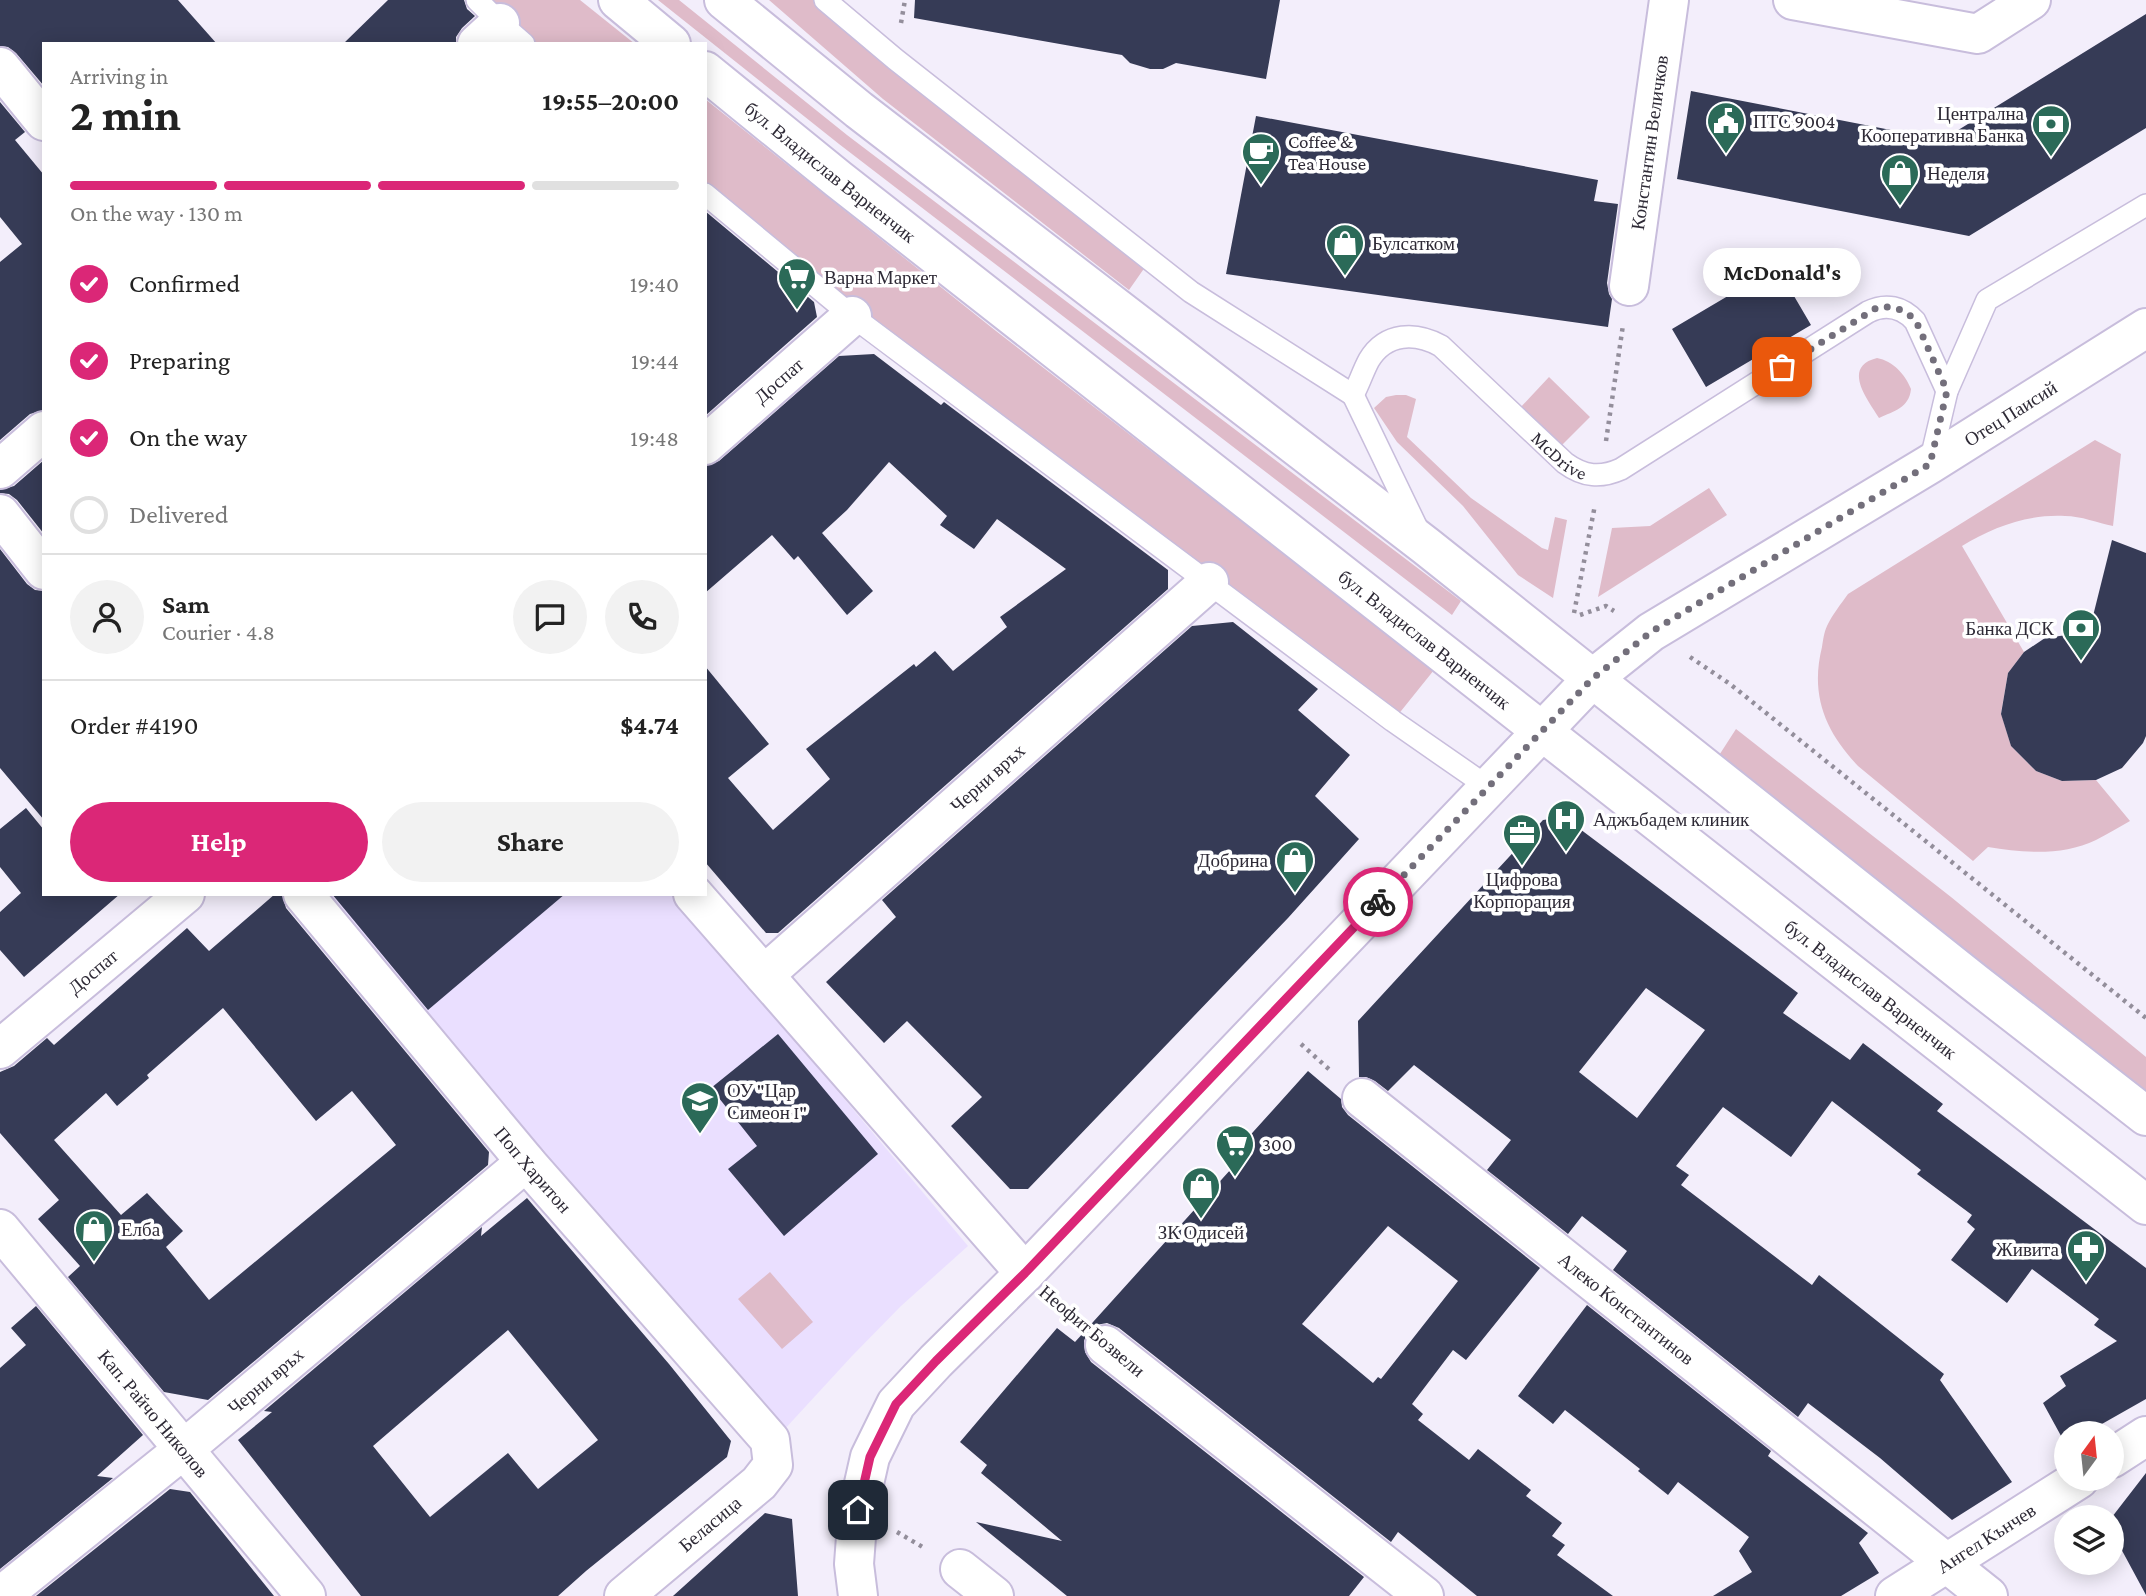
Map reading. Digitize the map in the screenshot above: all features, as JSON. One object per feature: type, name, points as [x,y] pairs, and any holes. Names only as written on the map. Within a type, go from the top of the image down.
[{"type":"street","points":[[618,0],[669,42]]},
{"type":"street","points":[[724,0],[859,110],[1426,546],[1974,982],[2146,1115]]},
{"type":"street","name":"Константин Величков","points":[[1629,286],[1669,0]]},
{"type":"street","points":[[1793,0],[1981,17],[2031,0]]},
{"type":"street","points":[[0,67],[42,119]]},
{"type":"street","name":"бул. Владислав Варненчик","points":[[707,73],[849,188],[2146,1205]]},
{"type":"street","name":"Доспат","points":[[707,443],[852,316]]},
{"type":"street","name":"Отец Паисий","points":[[858,1596],[854,1564],[858,1510],[870,1457],[896,1404],[1025,1273],[1592,679],[1651,632],[1930,464],[2146,328]]},
{"type":"street","points":[[0,469],[42,433]]},
{"type":"street","points":[[0,514],[42,567]]},
{"type":"street","name":"Черни връх","points":[[764,975],[1209,582]]},
{"type":"street","name":"Доспат","points":[[0,1049],[184,896]]},
{"type":"street","name":"Поп Харитон","points":[[305,896],[526,1162],[770,1440]]},
{"type":"street","name":"Неофит Бозвели","points":[[696,896],[1025,1273]]},
{"type":"street","name":"Алеко Константинов","points":[[1362,1098],[1988,1596]]},
{"type":"street","name":"Черни връх","points":[[1,1596],[184,1449],[526,1162]]},
{"type":"street","name":"Кап. Райчо Николов","points":[[0,1230],[306,1596]]},
{"type":"street","name":"Неофит Бозвели","points":[[1105,1345],[1424,1596]]},
{"type":"street","points":[[2124,1450],[2146,1436]]},
{"type":"street","name":"Беласица","points":[[625,1596],[759,1483],[773,1465],[770,1440]]},
{"type":"street","name":"Ангел Кънчев","points":[[1895,1596],[2060,1491]]},
{"type":"street","points":[[960,1569],[994,1596]]},
{"type":"lane","points":[[825,0],[906,68],[1191,292],[1353,395],[1426,546]]},
{"type":"lane","points":[[707,196],[852,316],[1393,721],[1488,787]]},
{"type":"lane","points":[[1930,464],[1947,391],[1987,300],[2146,205]]},
{"type":"lane","name":"McDrive","points":[[1353,395],[1368,361],[1384,344],[1398,337],[1413,335],[1428,339],[1441,346],[1565,463],[1576,471],[1600,476],[1621,469],[1868,312],[1888,306],[1908,313],[1916,321],[1947,391]]},
{"type":"path","points":[[1562,611],[1573,617],[1606,606],[1730,684],[2146,1018]]},
{"type":"path","points":[[1269,1016],[1362,1098]]},
{"type":"path","name":"Неофит Бозвели","points":[[1025,1273],[1105,1345]]},
{"type":"shaded area","points":[[477,0],[580,0],[632,42],[522,42]]},
{"type":"shaded area","points":[[658,0],[679,0],[847,135],[1461,601],[1452,615],[839,144]]},
{"type":"shaded area","points":[[769,0],[825,0],[1150,260],[1129,290],[883,99]]},
{"type":"shaded area","points":[[707,101],[996,331],[1434,670],[1393,721],[707,196]]},
{"type":"shaded area","points":[[1877,358],[1898,369],[1911,389],[1904,405],[1879,418],[1860,385],[1859,376],[1866,362]]},
{"type":"shaded area","points":[[1549,377],[1590,417],[1559,448],[1519,409]]},
{"type":"shaded area","points":[[1396,395],[1416,399],[1407,437],[1471,498],[1548,550],[1555,517],[1567,520],[1553,598],[1518,575],[1463,506],[1397,442],[1374,408],[1386,397]]},
{"type":"shaded area","points":[[2095,440],[2121,454],[2113,526],[2071,516],[2038,517],[1998,528],[1962,546],[2024,652],[2008,673],[2001,713],[2011,746],[2036,771],[2062,781],[2096,780],[2130,821],[2096,840],[2070,849],[2029,852],[1988,847],[1973,861],[1858,766],[1846,753],[1829,726],[1819,697],[1819,664],[1825,631],[1848,594]]},
{"type":"shaded area","points":[[1709,488],[1727,515],[1598,597],[1612,528],[1650,526]]},
{"type":"shaded area","points":[[1736,729],[1951,897],[2146,1057],[2146,1101],[1716,760]]},
{"type":"shaded area","name":"ОУ \"Цар Симеон I\"","points":[[321,896],[674,896],[968,1246],[901,1306],[783,1431]]},
{"type":"shaded area","points":[[770,1272],[813,1322],[782,1349],[738,1299]]},
{"type":"building","points":[[0,0],[178,0],[215,42],[42,42],[42,84],[16,53],[8,47],[0,46]]},
{"type":"building","points":[[388,0],[464,0],[467,9],[475,16],[462,28],[456,42],[345,42]]},
{"type":"building","points":[[915,0],[1280,0],[1266,79],[1176,63],[1163,69],[1150,69],[1130,63],[1122,55],[914,18]]},
{"type":"building","points":[[2146,14],[2146,128],[1969,236],[1677,179],[1691,91],[1942,140]]},
{"type":"building","points":[[0,102],[25,132],[15,140],[42,173],[42,411],[30,414],[0,440],[0,262],[22,244],[0,217]]},
{"type":"building","points":[[1256,116],[1598,180],[1594,201],[1618,204],[1607,283],[1612,299],[1608,327],[1226,274]]},
{"type":"building","points":[[707,213],[814,302],[817,317],[707,414]]},
{"type":"building","points":[[1777,267],[1811,325],[1706,387],[1672,329]]},
{"type":"building","points":[[874,354],[941,405],[944,402],[1168,570],[1168,589],[778,933],[766,933],[707,864],[707,668],[769,744],[728,778],[773,830],[830,779],[806,749],[914,664],[916,667],[935,651],[953,671],[1007,627],[1000,617],[1066,569],[997,519],[974,549],[940,525],[947,516],[889,462],[847,510],[822,533],[873,591],[847,615],[798,556],[794,560],[772,535],[707,591],[707,465],[719,461],[839,356]]},
{"type":"building","points":[[42,462],[42,531],[17,500],[9,494],[0,493],[0,490],[14,486]]},
{"type":"building","name":"Банка ДСК","points":[[2112,540],[2146,553],[2146,736],[2122,768],[2096,780],[2062,781],[2036,771],[2011,746],[2001,714],[2008,673],[2024,652],[2045,638],[2089,632]]},
{"type":"building","points":[[0,549],[27,584],[35,590],[42,591],[42,818],[0,768]]},
{"type":"building","points":[[1233,622],[1318,689],[1298,710],[1350,755],[1315,796],[1359,839],[1288,918],[1028,1189],[1010,1189],[951,1126],[982,1097],[907,1021],[884,1043],[826,982],[896,917],[882,900],[1192,626]]},
{"type":"building","points":[[26,808],[42,828],[42,896],[118,896],[24,977],[0,950],[0,912],[21,893],[0,867],[0,829]]},
{"type":"building","points":[[1564,817],[1798,993],[1783,1013],[1850,1060],[1863,1043],[1943,1104],[1937,1111],[2146,1268],[2146,1399],[2107,1421],[2054,1423],[2043,1403],[2066,1386],[2060,1376],[2117,1341],[2094,1325],[2099,1319],[2032,1269],[2007,1303],[1951,1260],[1975,1229],[1967,1222],[1972,1215],[1917,1174],[1921,1170],[1832,1101],[1791,1157],[1723,1107],[1676,1166],[1689,1175],[1681,1185],[1812,1285],[1819,1275],[1944,1374],[1940,1380],[2012,1482],[1952,1520],[1880,1458],[1808,1403],[1798,1417],[1613,1270],[1627,1251],[1582,1216],[1568,1234],[1487,1170],[1511,1140],[1414,1065],[1388,1091],[1375,1081],[1359,1077],[1358,1021],[1543,820]],"holes":[[[1646,988],[1705,1030],[1637,1118],[1579,1072]]]},
{"type":"building","points":[[273,896],[283,896],[286,908],[489,1152],[488,1165],[208,1400],[164,1392],[68,1277],[80,1266],[38,1219],[59,1200],[0,1133],[0,1072],[14,1066],[47,1038],[54,1045],[187,928],[209,951]],"holes":[[[223,1008],[316,1121],[352,1091],[396,1145],[209,1300],[166,1247],[183,1231],[147,1193],[121,1215],[54,1140],[106,1093],[117,1106],[149,1078],[147,1075]]]},
{"type":"building","points":[[334,896],[563,896],[428,1010]]},
{"type":"building","points":[[778,1034],[878,1154],[784,1236],[728,1169],[757,1146],[711,1088]]},
{"type":"building","points":[[1308,1071],[1341,1099],[1342,1107],[1348,1115],[1540,1268],[1466,1360],[1453,1350],[1412,1404],[1423,1414],[1418,1420],[1469,1460],[1478,1449],[1531,1490],[1526,1496],[1562,1523],[1552,1536],[1565,1545],[1557,1555],[1613,1596],[1477,1596],[1398,1532],[1391,1542],[1119,1328],[1107,1323],[1096,1325],[1088,1331],[1084,1341],[1085,1352],[1091,1362],[1364,1577],[1349,1596],[1067,1596],[976,1522],[1062,1541],[981,1473],[987,1465],[960,1442],[1057,1328],[1075,1342],[1250,1148],[1244,1142]],"holes":[[[1388,1226],[1458,1281],[1381,1379],[1378,1377],[1373,1383],[1302,1324]]]},
{"type":"building","points":[[527,1198],[731,1441],[727,1457],[558,1596],[361,1596],[238,1440],[272,1412],[264,1411],[482,1227],[481,1236]],"holes":[[[508,1330],[598,1440],[538,1489],[508,1453],[430,1517],[373,1446]]]},
{"type":"building","points":[[1587,1305],[1771,1451],[1768,1456],[1868,1533],[1859,1543],[1879,1573],[1841,1596],[1713,1596],[1752,1572],[1739,1551],[1749,1537],[1678,1482],[1668,1495],[1638,1471],[1640,1469],[1565,1410],[1553,1424],[1518,1396]]},
{"type":"building","points":[[36,1306],[143,1435],[97,1476],[113,1478],[0,1569],[0,1368],[26,1345],[11,1328]]},
{"type":"building","points":[[2146,1473],[2146,1595],[2124,1554],[2124,1505],[2121,1505]]},
{"type":"building","points":[[170,1489],[190,1492],[274,1596],[36,1596]]},
{"type":"building","points":[[765,1513],[792,1519],[798,1596],[673,1596]]},
{"type":"way so far","points":[[1378,902],[1592,679],[1651,632],[1930,464],[1947,391],[1916,321],[1908,313],[1899,308],[1878,307],[1782,367]]},
{"type":"place","name":"ПТС 9004","points":[[1726,155]]},
{"type":"place","name":"Централна Кооперативна Банка","points":[[2051,158]]},
{"type":"place","name":"Coffee & Tea House","points":[[1261,186]]},
{"type":"place","name":"Неделя","points":[[1900,207]]},
{"type":"place","name":"Булсатком","points":[[1345,277]]},
{"type":"place","name":"Варна Маркет","points":[[797,311]]},
{"type":"place","name":"McDonald's","points":[[1782,367]]},
{"type":"place","name":"Банка ДСК","points":[[2081,662]]},
{"type":"place","name":"Аджъбадем клиник","points":[[1566,853]]},
{"type":"place","name":"Цифрова Корпорация","points":[[1522,867]]},
{"type":"place","name":"Добрина","points":[[1295,894]]},
{"type":"place","name":"ОУ \"Цар Симеон I\"","points":[[700,1135]]},
{"type":"place","name":"300","points":[[1235,1178]]},
{"type":"place","name":"ЗК Одисей","points":[[1201,1220]]},
{"type":"place","name":"Елба","points":[[94,1263]]},
{"type":"place","name":"Живита","points":[[2086,1283]]},
{"type":"route","points":[[858,1510],[870,1457],[896,1404],[1025,1273],[1378,902]]}]
